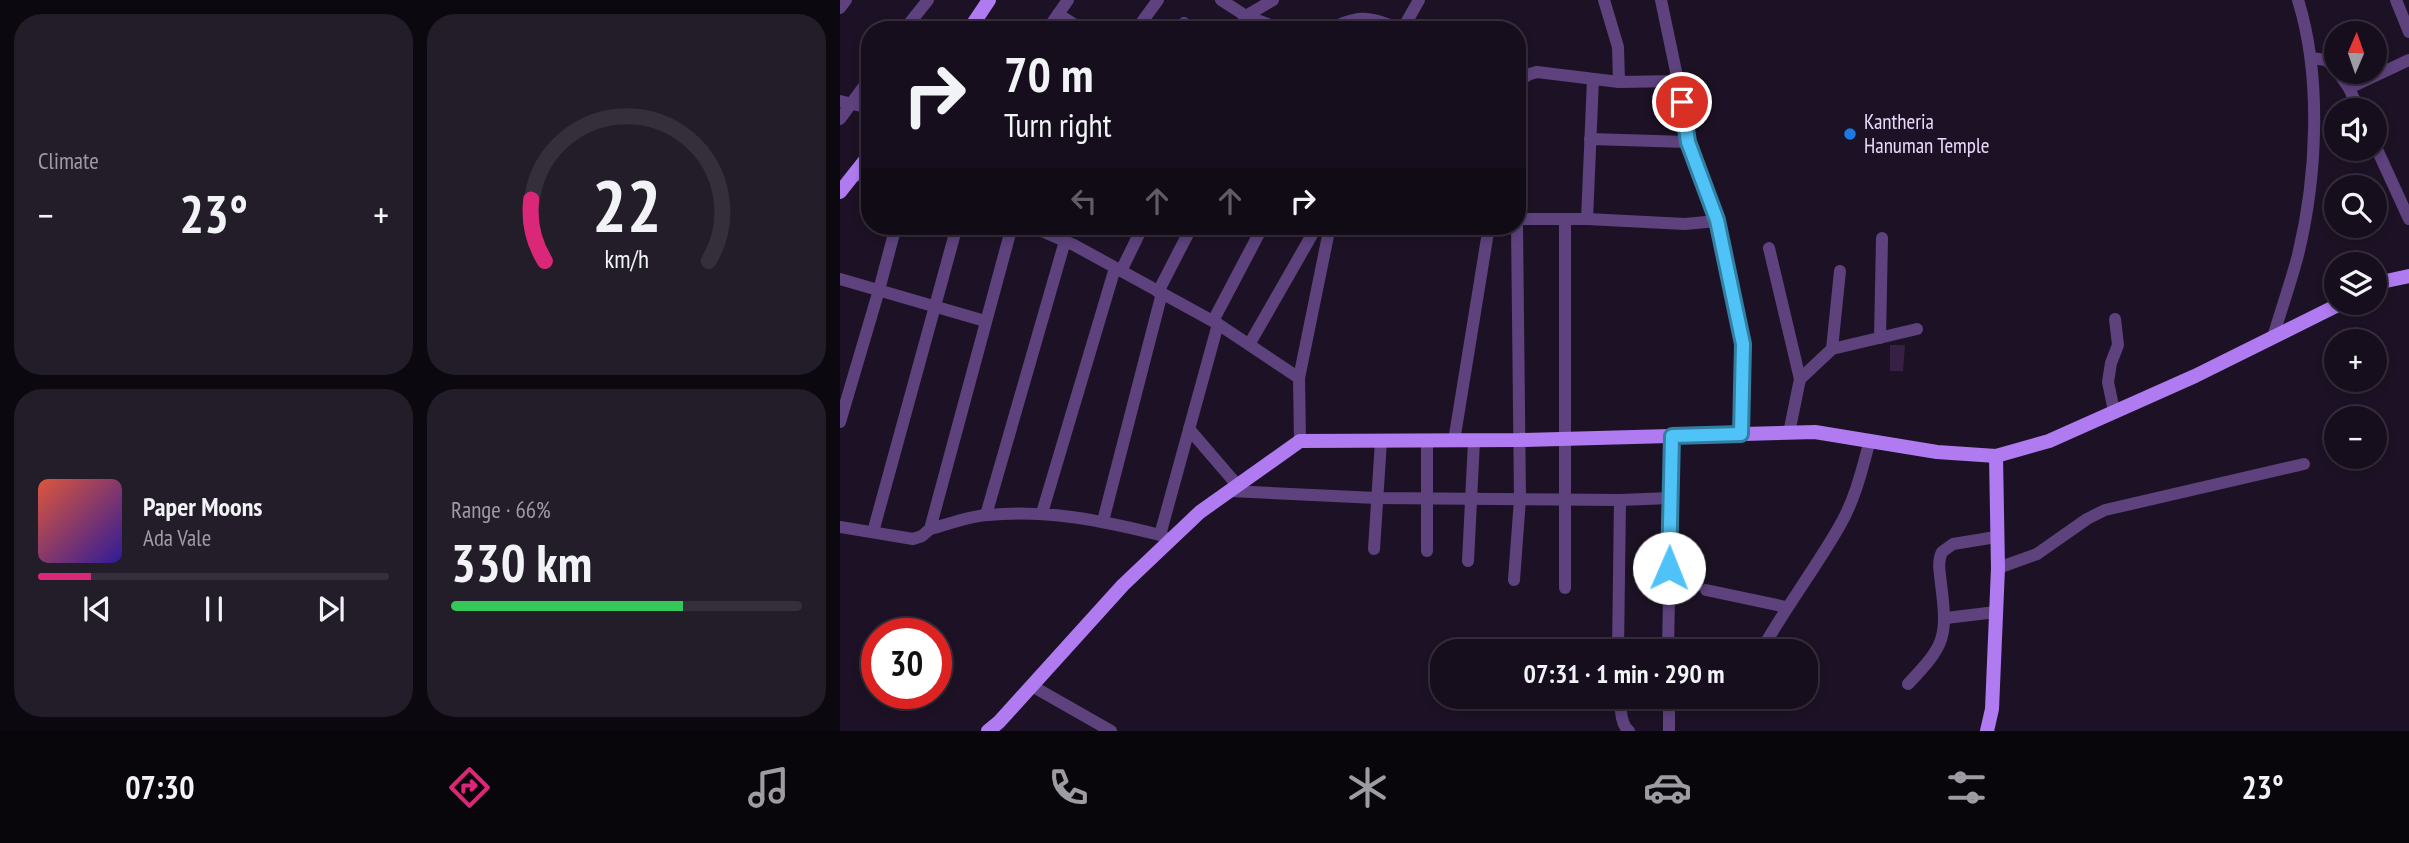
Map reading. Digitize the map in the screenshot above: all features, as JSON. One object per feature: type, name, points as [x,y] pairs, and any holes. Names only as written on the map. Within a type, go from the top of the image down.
[{"type":"main road","points":[[975,21],[989,0]]},
{"type":"main road","points":[[840,192],[861,166]]},
{"type":"main road","points":[[2387,281],[2409,276]]},
{"type":"main road","points":[[988,731],[1165,538],[1300,441],[1474,441],[1815,432],[1937,453],[1996,456],[2049,441],[2195,376],[2324,312]]},
{"type":"main road","points":[[1987,731],[1992,709],[1998,568],[1996,456]]},
{"type":"street","points":[[840,8],[846,0]]},
{"type":"street","points":[[911,21],[928,0]]},
{"type":"street","points":[[1053,21],[1068,0]]},
{"type":"street","points":[[1143,21],[1158,0]]},
{"type":"street","points":[[1221,0],[1260,21]]},
{"type":"street","points":[[1244,21],[1246,16],[1273,0]]},
{"type":"street","points":[[1407,21],[1419,0]]},
{"type":"street","points":[[1604,0],[1618,47],[1619,82]]},
{"type":"street","points":[[1661,0],[1688,142],[1717,220],[1743,344],[1741,434]]},
{"type":"street","points":[[2273,337],[2298,253],[2313,162],[2311,58],[2298,0]]},
{"type":"street","points":[[2396,0],[2409,32]]},
{"type":"street","points":[[1058,14],[1069,21]]},
{"type":"street","points":[[1349,21],[1367,17],[1379,21]]},
{"type":"street","points":[[2311,58],[2324,60]]},
{"type":"street","points":[[2349,88],[2409,61]]},
{"type":"street","points":[[1526,75],[1537,72],[1619,82],[1678,81]]},
{"type":"street","points":[[1587,219],[1593,79]]},
{"type":"street","points":[[2346,84],[2354,98]]},
{"type":"street","points":[[840,119],[846,102],[861,87]]},
{"type":"street","points":[[1590,139],[1688,142]]},
{"type":"street","points":[[2382,161],[2409,219]]},
{"type":"street","points":[[855,173],[861,176]]},
{"type":"street","points":[[1526,219],[1685,223],[1717,220]]},
{"type":"street","points":[[1565,220],[1565,588]]},
{"type":"street","points":[[840,422],[894,235]]},
{"type":"street","points":[[873,532],[955,235]]},
{"type":"street","points":[[930,529],[1009,235]]},
{"type":"street","points":[[1059,235],[1065,241],[1250,343],[1299,379]]},
{"type":"street","points":[[1042,513],[1118,269],[1138,235]]},
{"type":"street","points":[[1103,521],[1160,293],[1188,235]]},
{"type":"street","points":[[840,527],[914,539],[930,529],[986,515],[1042,513],[1103,521],[1165,538],[1216,323],[1259,235]]},
{"type":"street","points":[[1250,343],[1312,235]]},
{"type":"street","points":[[1300,441],[1299,379],[1328,235]]},
{"type":"street","points":[[1454,441],[1488,235]]},
{"type":"street","points":[[1514,580],[1520,499],[1517,235]]},
{"type":"street","points":[[1880,338],[1882,238]]},
{"type":"street","points":[[986,515],[1065,241]]},
{"type":"street","points":[[1769,248],[1800,379],[1789,433]]},
{"type":"street","points":[[1832,349],[1840,271]]},
{"type":"street","points":[[840,279],[985,321]]},
{"type":"street","points":[[2114,411],[2108,382],[2118,345],[2115,319]]},
{"type":"street","points":[[1800,379],[1832,349],[1917,329]]},
{"type":"street","points":[[1189,429],[1234,488],[1376,498],[1670,498]]},
{"type":"street","points":[[1668,639],[1672,436]]},
{"type":"street","points":[[1768,639],[1839,527],[1858,486],[1870,440]]},
{"type":"street","points":[[1374,549],[1381,441]]},
{"type":"street","points":[[1427,441],[1427,551]]},
{"type":"street","points":[[1468,561],[1474,441]]},
{"type":"street","points":[[1998,568],[2037,554],[2087,519],[2105,510],[2304,464]]},
{"type":"street","points":[[1618,639],[1620,500]]},
{"type":"street","points":[[1908,684],[1937,651],[1942,640],[1946,618],[1939,566],[1942,551],[1953,544],[1996,537]]},
{"type":"street","points":[[1706,590],[1786,607]]},
{"type":"street","points":[[1946,618],[1996,612]]},
{"type":"street","points":[[1032,686],[1111,731]]},
{"type":"street","points":[[1621,709],[1625,729],[1629,731]]},
{"type":"street","points":[[1669,709],[1669,731]]},
{"type":"building","points":[[1890,345],[1905,345],[1903,371],[1890,371]]},
{"type":"place","name":"Kantheria Hanuman Temple","points":[[1850,134]]},
{"type":"route","points":[[1669,568],[1672,436],[1741,434],[1743,344],[1717,220],[1688,142],[1682,102]]}]
